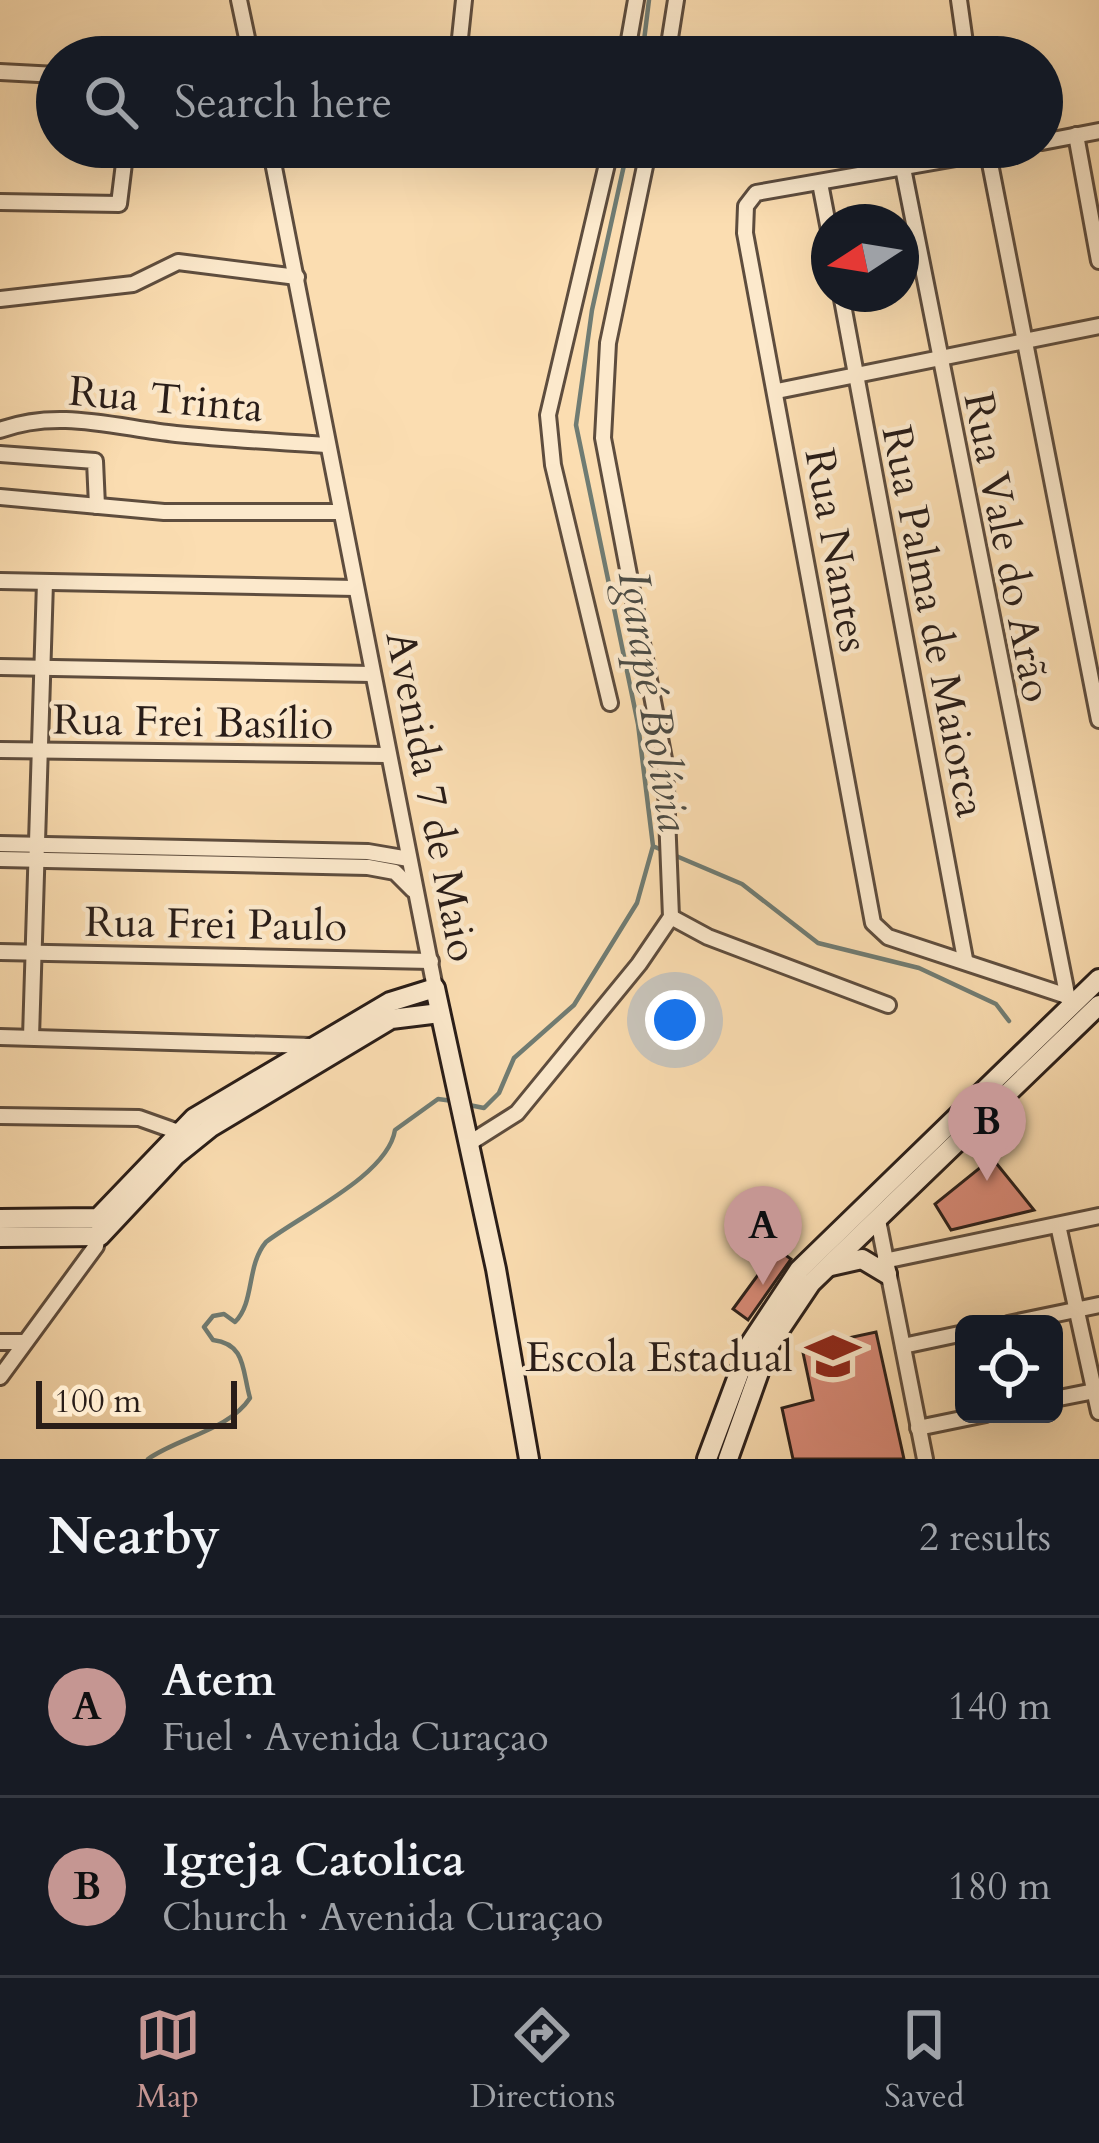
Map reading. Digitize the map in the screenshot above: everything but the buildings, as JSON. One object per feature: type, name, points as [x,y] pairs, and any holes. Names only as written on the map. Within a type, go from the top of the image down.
[{"type":"street","points":[[239,0],[247,36]]},
{"type":"street","points":[[460,36],[464,0]]},
{"type":"street","points":[[630,36],[636,0]]},
{"type":"street","points":[[670,36],[676,0]]},
{"type":"street","points":[[959,0],[965,36]]},
{"type":"street","points":[[0,72],[36,74]]},
{"type":"street","points":[[1063,138],[1099,131]]},
{"type":"street","points":[[1076,135],[1099,261]]},
{"type":"street","points":[[0,202],[111,205],[124,198],[125,168]]},
{"type":"street","name":"Avenida 7 de Maio","points":[[274,168],[386,755],[530,1459]]},
{"type":"street","points":[[606,168],[548,415],[553,465],[610,703]]},
{"type":"street","points":[[466,1135],[517,1113],[639,964],[671,917],[665,764],[603,438],[608,343],[645,168]]},
{"type":"street","points":[[824,204],[820,183],[903,168]]},
{"type":"street","name":"Rua Vale do Arão","points":[[903,168],[1068,1002]]},
{"type":"street","points":[[992,168],[1029,339],[1099,720]]},
{"type":"street","name":"Rua Nantes","points":[[820,183],[756,193],[746,206],[745,233],[873,922],[888,937],[965,959]]},
{"type":"street","points":[[0,299],[133,284],[178,262],[297,277]]},
{"type":"street","name":"Rua Palma de Maiorca","points":[[844,312],[965,959]]},
{"type":"street","points":[[777,391],[1099,326]]},
{"type":"street","name":"Rua Trinta","points":[[0,430],[32,422],[90,420],[154,432],[327,445]]},
{"type":"street","points":[[0,454],[95,461],[98,506]]},
{"type":"street","points":[[0,497],[164,512],[340,512]]},
{"type":"street","points":[[0,581],[355,588]]},
{"type":"street","points":[[31,1037],[36,751],[45,582]]},
{"type":"street","points":[[0,667],[370,674]]},
{"type":"street","name":"Rua Frei Basílio","points":[[0,750],[386,755]]},
{"type":"street","points":[[0,844],[35,852],[368,866],[395,872],[417,896]]},
{"type":"street","points":[[0,860],[35,852],[368,852],[409,859]]},
{"type":"street","points":[[671,917],[708,937],[888,1005]]},
{"type":"street","name":"Rua Frei Paulo","points":[[0,952],[431,961]]},
{"type":"street","points":[[965,959],[1068,1002]]},
{"type":"street","points":[[707,1459],[750,1344],[799,1270],[1068,1002],[1099,980]]},
{"type":"street","points":[[0,1377],[99,1227],[185,1135],[311,1046],[390,1002],[435,988]]},
{"type":"street","points":[[728,1459],[768,1347],[826,1268],[1099,1005]]},
{"type":"street","points":[[0,1116],[139,1118],[185,1135],[391,1019],[440,1013]]},
{"type":"street","points":[[0,1037],[311,1046]]},
{"type":"street","points":[[969,1103],[980,1121]]},
{"type":"street","points":[[826,1268],[862,1259],[886,1267],[1099,1216]]},
{"type":"street","points":[[0,1219],[99,1227]]},
{"type":"street","points":[[878,1220],[925,1459]]},
{"type":"street","points":[[1058,1226],[1099,1412]]},
{"type":"street","points":[[0,1237],[99,1227]]},
{"type":"street","points":[[1052,1315],[1099,1305]]},
{"type":"street","points":[[903,1346],[955,1335]]},
{"type":"street","points":[[0,1342],[23,1342]]},
{"type":"street","points":[[1063,1398],[1096,1390]]},
{"type":"street","points":[[918,1428],[955,1420]]},
{"type":"waterway","name":"Igarapé Bolívia","points":[[645,36],[649,0]]},
{"type":"waterway","name":"Igarapé Bolívia","points":[[464,1104],[484,1108],[499,1093],[514,1058],[574,1005],[637,903],[653,846],[638,724],[576,425],[592,310],[623,168]]},
{"type":"waterway","points":[[655,847],[742,884],[818,943],[919,968],[996,1004],[1009,1021]]},
{"type":"waterway","name":"Igarapé Bolívia","points":[[148,1459],[217,1426],[250,1398],[237,1353],[213,1340],[204,1327],[213,1316],[224,1314],[235,1322],[241,1314],[266,1242],[360,1178],[389,1147],[395,1130],[438,1099],[453,1101]]},
{"type":"place","name":"Igreja Catolica","points":[[987,1181]]},
{"type":"place","name":"Atem","points":[[763,1285]]},
{"type":"place","name":"Escola Estadual","points":[[833,1356]]}]
